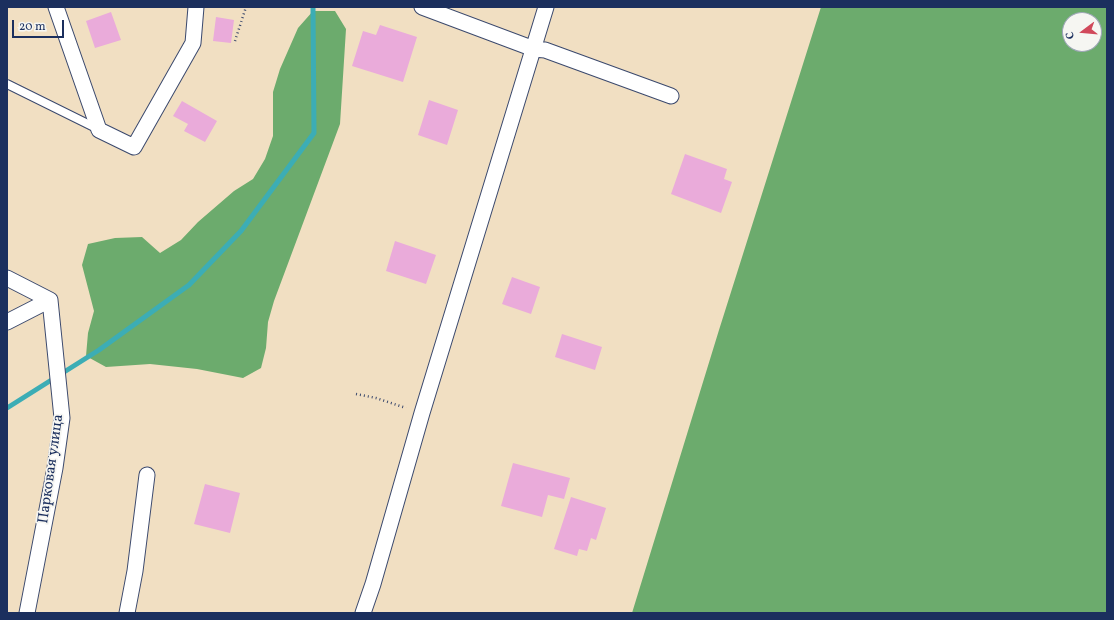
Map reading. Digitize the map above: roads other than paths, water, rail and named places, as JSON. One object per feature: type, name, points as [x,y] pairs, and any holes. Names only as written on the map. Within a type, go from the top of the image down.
[{"type":"street","points":[[56,7],[99,130],[134,147],[193,43],[196,7]]},
{"type":"street","points":[[422,7],[534,49],[545,50],[671,96]]},
{"type":"street","points":[[363,613],[373,584],[422,413],[546,7]]},
{"type":"street","points":[[7,278],[50,300]]},
{"type":"street","points":[[7,322],[50,300]]},
{"type":"street","name":"Парковая улица","points":[[27,613],[55,468],[62,418],[50,300]]},
{"type":"street","points":[[127,613],[135,571],[147,475]]},
{"type":"lane","points":[[7,84],[99,130]]},
{"type":"waterway","points":[[7,408],[99,350],[189,285],[241,231],[314,133],[313,7]]}]
